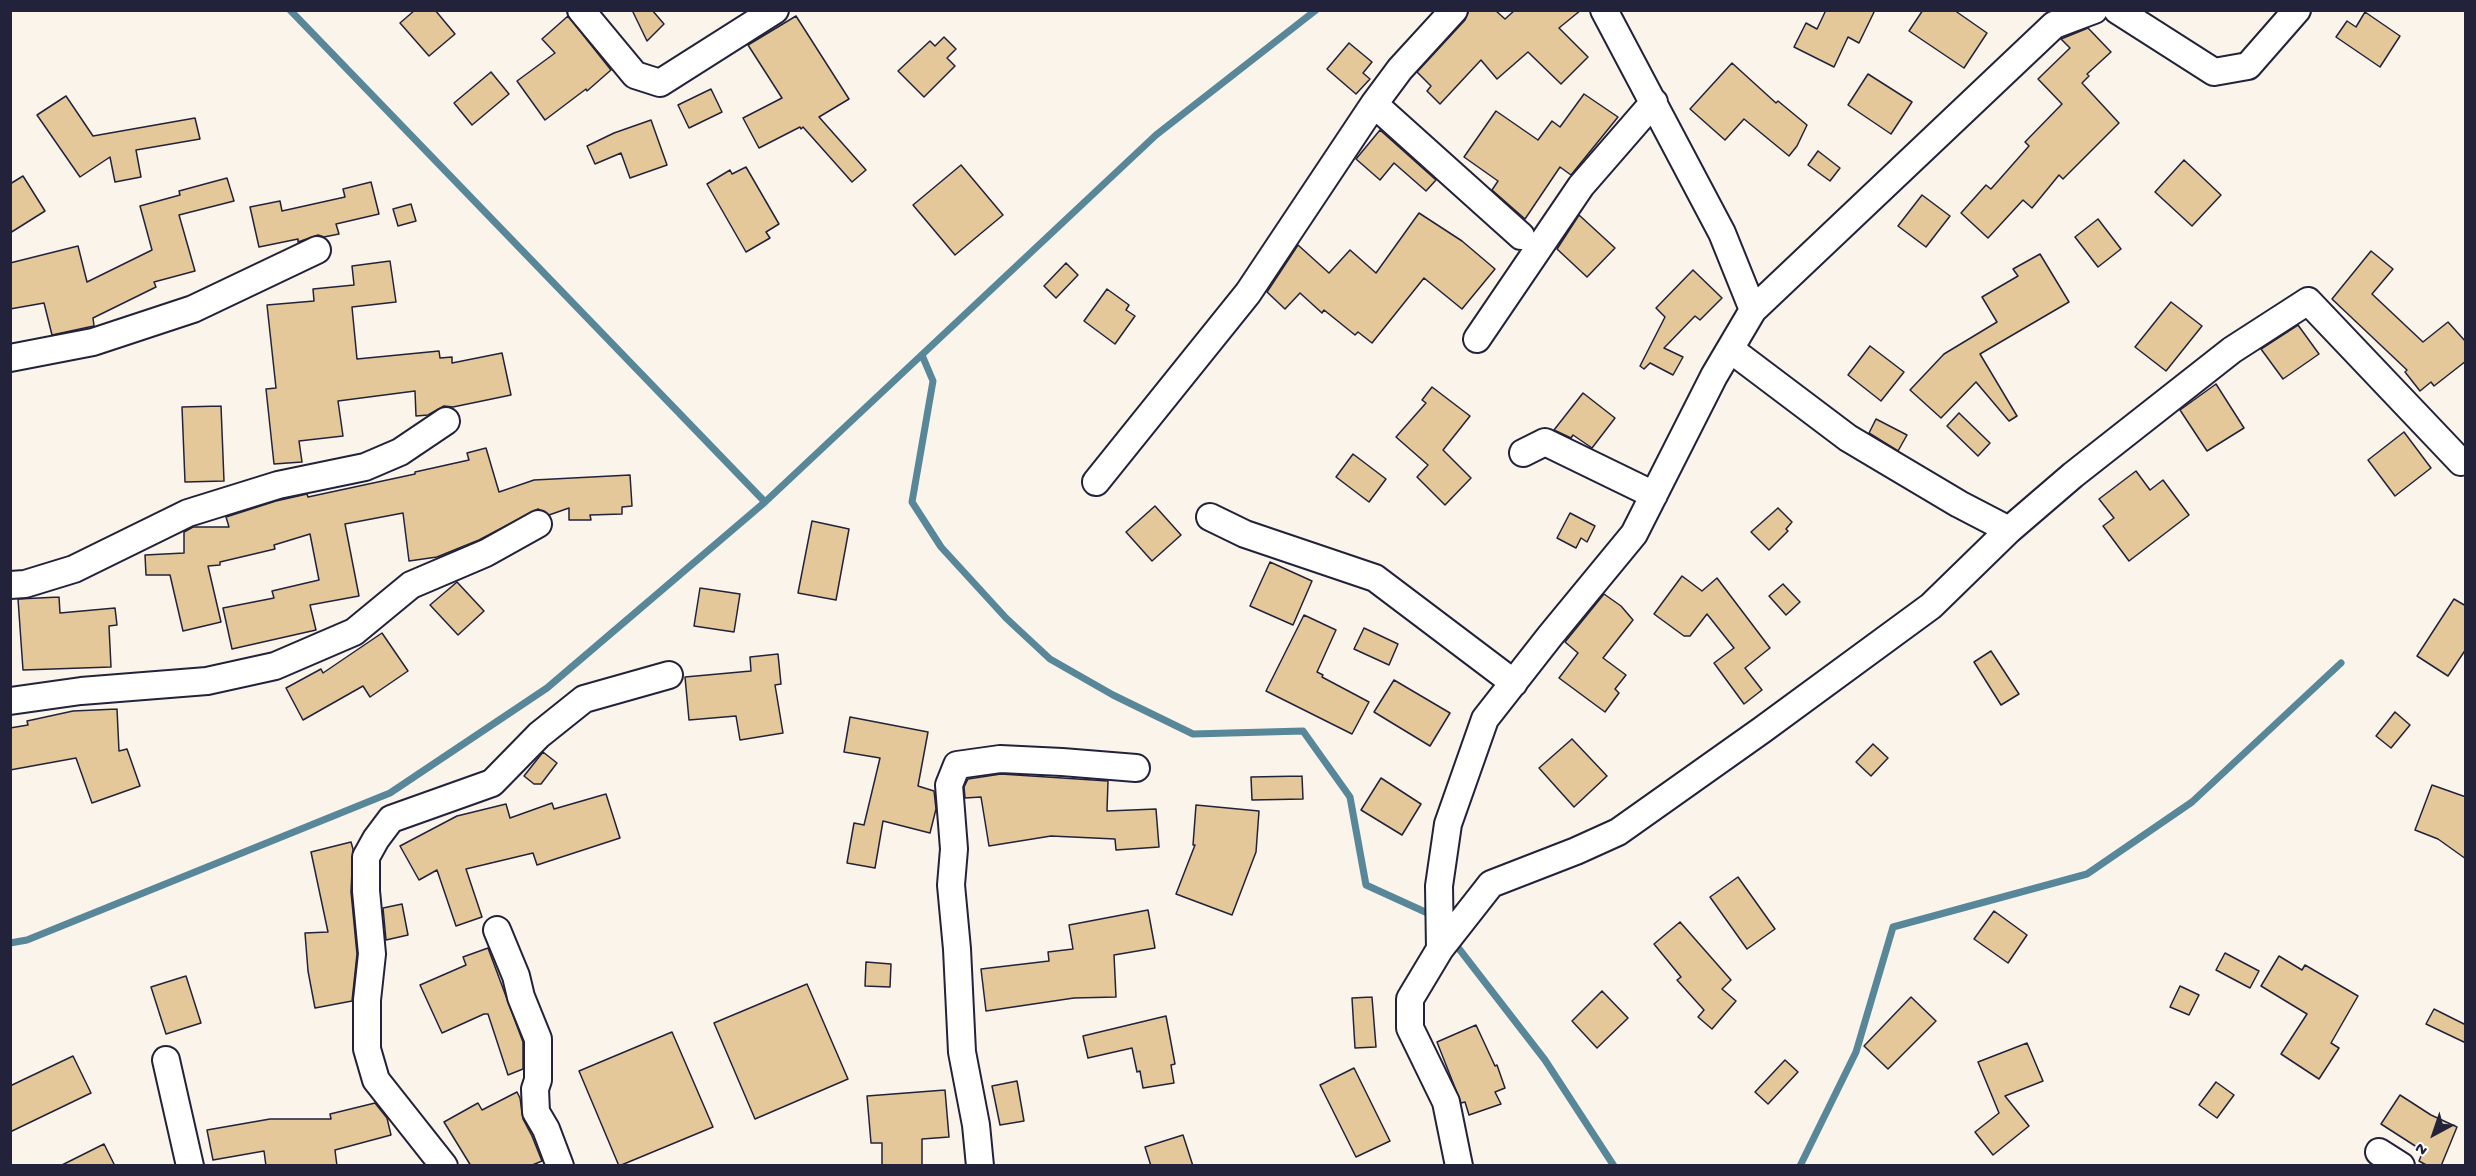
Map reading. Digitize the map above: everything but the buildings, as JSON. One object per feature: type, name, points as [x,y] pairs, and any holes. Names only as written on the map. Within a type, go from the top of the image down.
[{"type":"street","points":[[581,10],[635,75],[660,83],[775,10]]},
{"type":"street","points":[[1096,482],[1248,293],[1374,104],[1400,69],[1454,10]]},
{"type":"street","points":[[1604,10],[1722,233],[1753,310]]},
{"type":"street","points":[[1440,949],[1439,886],[1448,824],[1485,719],[1634,534],[1730,349],[1753,310],[2054,25],[2094,10]]},
{"type":"street","points":[[2117,10],[2214,72],[2248,66],[2297,10]]},
{"type":"street","points":[[1477,339],[1581,186],[1654,102]]},
{"type":"street","points":[[1374,104],[1521,236]]},
{"type":"street","points":[[10,358],[93,342],[193,309],[317,250]]},
{"type":"street","points":[[1459,1166],[1446,1102],[1410,1028],[1410,999],[1440,949],[1491,884],[1618,832],[1931,606],[2010,530],[2073,475],[2232,350],[2308,301],[2461,462]]},
{"type":"street","points":[[1730,349],[1848,438],[1959,504],[2010,530]]},
{"type":"street","points":[[10,585],[25,584],[74,569],[188,513],[278,485],[365,467],[400,452],[447,421]]},
{"type":"street","points":[[1523,453],[1545,442],[1654,495]]},
{"type":"street","points":[[1210,517],[1245,534],[1375,578],[1514,682]]},
{"type":"street","points":[[10,701],[81,691],[207,681],[275,666],[354,632],[411,585],[486,553],[538,524]]},
{"type":"street","points":[[444,1166],[376,1080],[367,1049],[367,1000],[372,954],[366,891],[366,857],[391,819],[492,783],[539,735],[584,699],[669,675]]},
{"type":"street","points":[[980,1166],[962,1052],[951,885],[954,849],[949,785],[957,765],[1000,759],[1136,768]]},
{"type":"street","points":[[497,930],[538,1039],[536,1112],[546,1129],[560,1166]]},
{"type":"street","points":[[166,1060],[190,1166]]},
{"type":"street","points":[[2379,1152],[2401,1166]]},
{"type":"waterway","points":[[290,10],[765,502]]},
{"type":"waterway","points":[[10,943],[27,940],[390,793],[547,688],[765,502],[1156,135],[1316,10]]},
{"type":"waterway","points":[[922,355],[933,381],[912,502],[941,547],[1006,618],[1050,659],[1113,695],[1193,734],[1303,731],[1350,797],[1366,885],[1434,916]]},
{"type":"waterway","points":[[1800,1166],[1856,1052],[1893,927],[2087,874],[2192,802],[2341,663]]},
{"type":"waterway","points":[[1453,941],[1545,1060],[1614,1166]]}]
